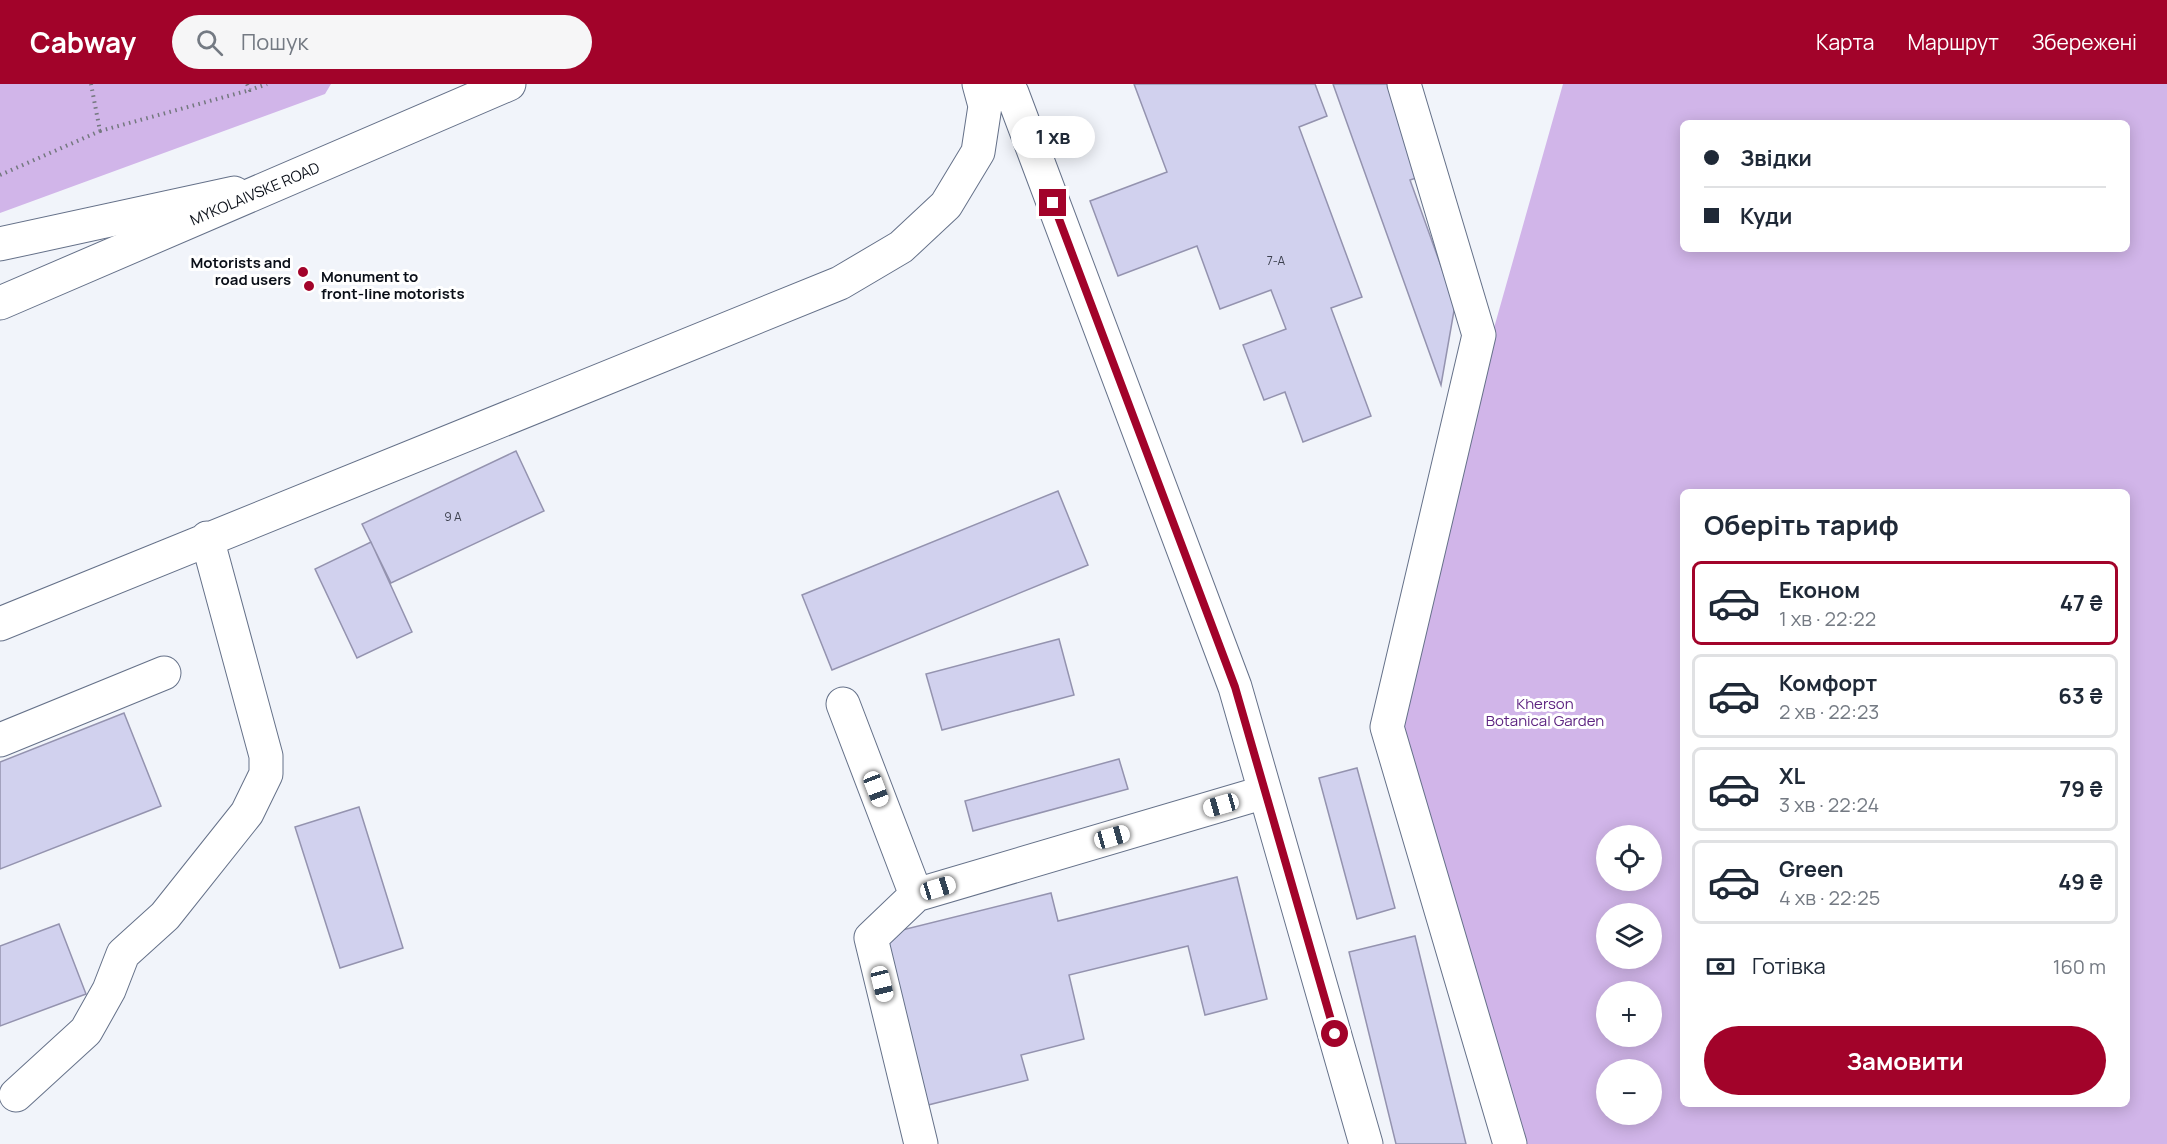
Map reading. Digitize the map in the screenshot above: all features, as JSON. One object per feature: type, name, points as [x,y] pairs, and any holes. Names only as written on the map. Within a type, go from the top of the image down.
[{"type":"street","name":"MYKOLAIVSKE ROAD","points":[[0,303],[509,84]]},
{"type":"street","points":[[0,624],[207,538],[840,283],[901,248],[946,205],[978,152],[985,106],[979,84]]},
{"type":"street","points":[[1003,84],[1012,93],[1235,687],[1366,1144]]},
{"type":"street","points":[[1404,84],[1479,335],[1387,727],[1510,1144]]},
{"type":"street","points":[[0,244],[280,184]]},
{"type":"street","points":[[16,1095],[86,1031],[109,990],[123,954],[165,916],[247,813],[266,774],[266,756],[207,538]]},
{"type":"street","points":[[0,740],[164,673]]},
{"type":"street","points":[[843,704],[916,895]]},
{"type":"street","points":[[921,1144],[871,938],[916,895],[1265,792]]},
{"type":"path","points":[[91,84],[99,131]]},
{"type":"path","points":[[247,84],[250,90]]},
{"type":"path","points":[[0,175],[99,131],[267,84]]},
{"type":"green space","points":[[0,84],[331,84],[325,94],[0,213]]},
{"type":"green space","name":"Kherson Botanical Garden","points":[[1563,84],[2167,84],[2167,1144],[1526,1144],[1401,725],[1492,335]]},
{"type":"building","points":[[1134,84],[1315,84],[1327,116],[1299,127],[1362,297],[1331,308],[1371,416],[1303,442],[1285,392],[1264,400],[1243,345],[1286,329],[1271,290],[1220,309],[1197,246],[1118,276],[1090,201],[1167,172]]},
{"type":"building","points":[[1333,84],[1392,84],[1425,175],[1410,180],[1455,305],[1441,385]]},
{"type":"building","points":[[516,451],[544,511],[391,583],[362,524]]},
{"type":"building","points":[[1058,491],[1088,565],[832,670],[802,595]]},
{"type":"building","points":[[371,542],[412,632],[357,658],[315,569]]},
{"type":"building","points":[[1059,639],[1074,695],[942,730],[926,674]]},
{"type":"building","points":[[124,713],[161,806],[0,869],[0,762]]},
{"type":"building","points":[[1119,759],[1128,789],[973,831],[965,801]]},
{"type":"building","points":[[1357,768],[1395,908],[1357,919],[1319,778]]},
{"type":"building","points":[[359,807],[403,948],[340,968],[295,827]]},
{"type":"building","points":[[1237,877],[1267,999],[1205,1015],[1188,946],[1069,975],[1084,1039],[1021,1055],[1028,1080],[928,1105],[886,934],[1051,893],[1058,921]]},
{"type":"building","points":[[59,924],[86,994],[0,1026],[0,946]]},
{"type":"building","points":[[1415,936],[1466,1144],[1396,1144],[1349,952]]},
{"type":"place","name":"Motorists and road users","points":[[303,272]]},
{"type":"place","name":"Monument to front-line motorists","points":[[309,286]]},
{"type":"route","points":[[1053,203],[1235,687],[1335,1034]]}]
